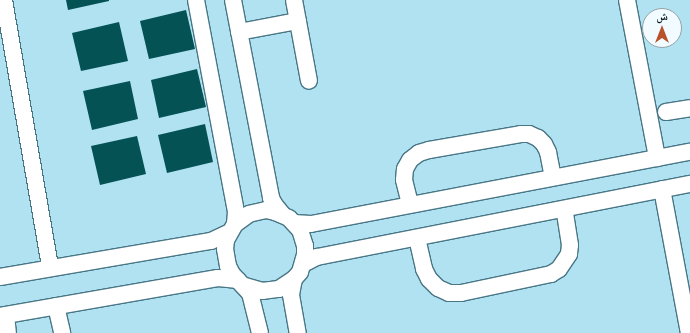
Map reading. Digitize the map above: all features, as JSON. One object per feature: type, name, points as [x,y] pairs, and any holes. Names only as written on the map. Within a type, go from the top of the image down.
[{"type":"street","points":[[4,0],[6,50],[50,267]]},
{"type":"street","points":[[196,0],[236,212],[225,248],[225,257],[230,270],[254,302],[260,333]]},
{"type":"street","points":[[233,0],[272,198],[278,210],[300,230],[305,246],[303,264],[294,279],[291,295],[298,333]]},
{"type":"street","points":[[294,0],[309,81]]},
{"type":"street","points":[[627,0],[657,158]]},
{"type":"street","points":[[239,32],[298,21]]},
{"type":"street","points":[[666,112],[690,108]]},
{"type":"street","points":[[410,204],[404,180],[405,169],[414,156],[429,150],[520,134],[529,134],[538,138],[544,144],[548,152],[553,177]]},
{"type":"street","points":[[0,277],[50,267],[212,240],[232,228],[241,218],[257,211],[271,211],[289,219],[311,224],[690,152]]},
{"type":"street","points":[[303,264],[317,257],[690,184]]},
{"type":"street","points":[[662,189],[689,333]]},
{"type":"street","points":[[416,238],[424,269],[430,280],[438,288],[449,293],[461,293],[551,274],[559,269],[569,254],[570,245],[564,209]]},
{"type":"street","points":[[8,333],[3,316],[218,278],[231,278],[253,289],[271,291],[294,279]]},
{"type":"street","points":[[56,306],[62,333]]},
{"type":"building","points":[[66,0],[109,0],[109,1],[68,10]]},
{"type":"building","points":[[186,10],[195,49],[149,59],[140,21]]},
{"type":"building","points":[[119,22],[128,61],[81,71],[72,33]]},
{"type":"building","points":[[197,69],[206,107],[159,118],[151,80]]},
{"type":"building","points":[[130,81],[138,119],[92,130],[83,91]]},
{"type":"building","points":[[205,124],[213,162],[167,173],[158,135]]},
{"type":"building","points":[[137,136],[146,174],[100,185],[91,146]]}]
